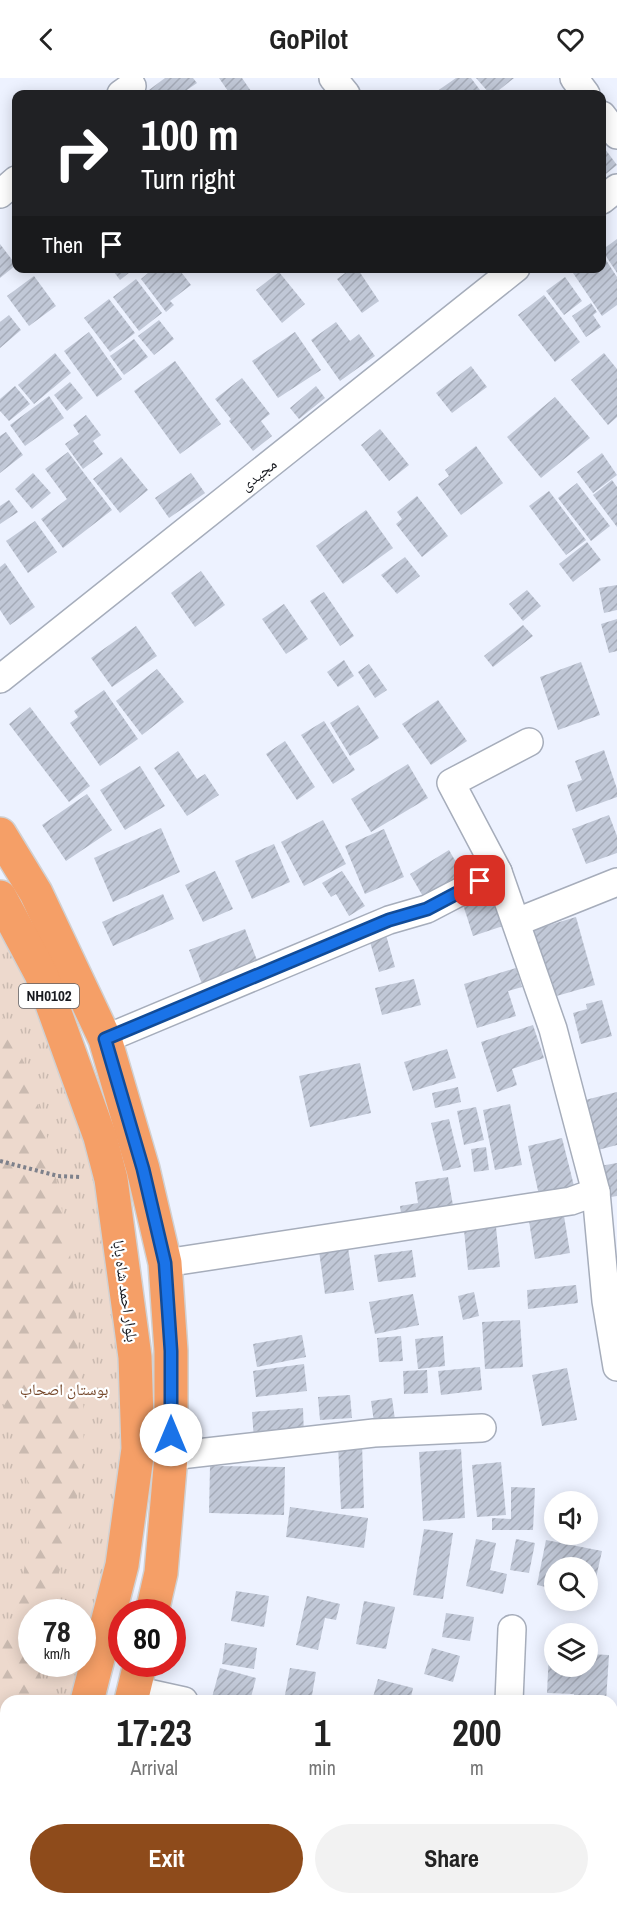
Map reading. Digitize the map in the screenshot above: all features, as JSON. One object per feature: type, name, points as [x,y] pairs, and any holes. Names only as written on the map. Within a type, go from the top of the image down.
[{"type":"highway","name":"NH0102","points":[[0,834],[36,893],[105,1039],[143,1169],[165,1263],[171,1351],[171,1456],[161,1573],[155,1599]]},
{"type":"highway","name":"بلوار احمد شاه بابا","points":[[0,897],[40,974],[100,1137],[111,1179],[135,1358],[138,1449],[122,1565],[89,1695]]},
{"type":"street","points":[[333,78],[343,90]]},
{"type":"street","points":[[606,120],[617,135]]},
{"type":"street","points":[[0,194],[12,184]]},
{"type":"street","name":"مجیدی","points":[[0,679],[487,277]]},
{"type":"street","points":[[529,742],[451,783],[498,872],[553,1029],[596,1192],[612,1300],[617,1367]]},
{"type":"street","points":[[105,1039],[389,920],[427,909],[498,872]]},
{"type":"street","points":[[517,922],[617,882]]},
{"type":"street","points":[[165,1263],[572,1201],[596,1192]]},
{"type":"street","points":[[171,1456],[374,1433],[482,1428]]},
{"type":"street","points":[[509,1695],[512,1629]]},
{"type":"street","points":[[135,1685],[166,1695]]},
{"type":"path","points":[[0,1161],[58,1176],[111,1179]]},
{"type":"green space","name":"بوستان اصحاب","points":[[0,918],[75,1080],[116,1265],[124,1482],[96,1621],[96,1599],[18,1599],[18,1677],[85,1677],[81,1695],[0,1695]]},
{"type":"green space","points":[[0,1012],[29,1073],[51,1151],[70,1254],[76,1312],[84,1415],[83,1458],[77,1497],[52,1599],[18,1599],[32,1520],[31,1500],[0,1393]]},
{"type":"green space","points":[[18,1599],[18,1677],[40,1677],[38,1695],[0,1695],[0,1646],[12,1623]]},
{"type":"building","points":[[165,78],[193,78],[197,83],[187,90],[149,90]]},
{"type":"building","points":[[219,78],[242,78],[250,90],[227,90]]},
{"type":"building","points":[[456,78],[471,78],[480,90],[439,90]]},
{"type":"building","points":[[476,78],[514,78],[499,90],[486,90]]},
{"type":"building","points":[[606,150],[617,165],[606,174]]},
{"type":"building","points":[[617,239],[617,273],[606,256],[606,247]]},
{"type":"building","points":[[0,244],[12,260],[12,268],[0,278]]},
{"type":"building","points":[[606,260],[617,277],[617,305],[602,316],[573,273],[606,273]]},
{"type":"building","points":[[115,273],[129,273],[120,280]]},
{"type":"building","points":[[148,273],[182,273],[191,285],[170,301],[174,305],[166,312],[141,279]]},
{"type":"building","points":[[280,273],[305,304],[282,323],[256,290]]},
{"type":"building","points":[[345,273],[360,273],[379,301],[362,313],[337,279]]},
{"type":"building","points":[[34,276],[56,306],[29,326],[7,296]]},
{"type":"building","points":[[565,277],[582,301],[564,315],[546,291]]},
{"type":"building","points":[[136,279],[162,313],[139,331],[113,297]]},
{"type":"building","points":[[544,295],[580,342],[555,362],[518,315]]},
{"type":"building","points":[[109,299],[135,333],[110,352],[84,318]]},
{"type":"building","points":[[591,303],[597,312],[593,315],[601,327],[586,337],[572,316]]},
{"type":"building","points":[[9,315],[21,330],[0,348],[0,322]]},
{"type":"building","points":[[159,320],[174,339],[154,355],[138,336]]},
{"type":"building","points":[[336,322],[350,341],[359,334],[375,356],[340,381],[311,340]]},
{"type":"building","points":[[89,332],[122,379],[97,397],[64,351]]},
{"type":"building","points":[[295,332],[321,370],[278,398],[252,361]]},
{"type":"building","points":[[134,339],[148,357],[124,375],[110,356]]},
{"type":"building","points":[[55,353],[71,373],[34,404],[18,385]]},
{"type":"building","points":[[604,353],[617,369],[617,417],[608,425],[571,380]]},
{"type":"building","points":[[175,361],[221,424],[180,454],[134,391]]},
{"type":"building","points":[[471,366],[487,387],[452,413],[436,393]]},
{"type":"building","points":[[242,378],[270,414],[261,421],[272,436],[253,451],[215,399]]},
{"type":"building","points":[[70,382],[83,398],[67,411],[54,395]]},
{"type":"building","points":[[15,386],[30,404],[9,421],[0,411],[0,399]]},
{"type":"building","points":[[316,386],[325,398],[299,419],[290,408]]},
{"type":"building","points":[[49,396],[64,418],[25,446],[10,425]]},
{"type":"building","points":[[555,397],[590,438],[541,478],[507,437]]},
{"type":"building","points":[[86,415],[101,435],[93,441],[103,454],[83,469],[65,444],[79,434],[73,425]]},
{"type":"building","points":[[380,429],[409,465],[389,481],[361,445]]},
{"type":"building","points":[[6,432],[23,455],[0,473],[0,436]]},
{"type":"building","points":[[476,446],[503,483],[461,515],[438,484],[449,476],[445,470]]},
{"type":"building","points":[[68,452],[112,510],[63,548],[41,519],[67,499],[45,469]]},
{"type":"building","points":[[602,453],[617,475],[593,493],[577,472]]},
{"type":"building","points":[[121,457],[148,490],[120,513],[93,479]]},
{"type":"building","points":[[33,473],[51,493],[32,509],[15,489]]},
{"type":"building","points":[[191,473],[205,493],[169,518],[155,498]]},
{"type":"building","points":[[612,480],[617,487],[617,527],[593,495]]},
{"type":"building","points":[[577,483],[610,526],[591,541],[558,498]]},
{"type":"building","points":[[549,491],[586,540],[566,555],[529,506]]},
{"type":"building","points":[[417,496],[448,536],[422,557],[396,524],[402,519],[397,512]]},
{"type":"building","points":[[9,500],[18,512],[0,524],[0,506]]},
{"type":"building","points":[[366,510],[393,548],[343,584],[316,546]]},
{"type":"building","points":[[35,521],[57,552],[28,573],[6,541]]},
{"type":"building","points":[[587,542],[601,560],[573,582],[559,564]]},
{"type":"building","points":[[405,557],[420,576],[397,594],[381,575]]},
{"type":"building","points":[[5,563],[35,607],[10,625],[0,610],[0,567]]},
{"type":"building","points":[[201,571],[225,605],[195,627],[171,593]]},
{"type":"building","points":[[617,585],[617,610],[604,613],[599,588]]},
{"type":"building","points":[[527,590],[541,606],[523,621],[509,604]]},
{"type":"building","points":[[324,592],[354,636],[340,646],[310,601]]},
{"type":"building","points":[[284,604],[308,639],[286,654],[262,619]]},
{"type":"building","points":[[617,619],[617,651],[609,653],[601,624]]},
{"type":"building","points":[[523,625],[533,636],[493,667],[484,656]]},
{"type":"building","points":[[136,626],[157,656],[112,687],[91,658]]},
{"type":"building","points":[[344,660],[354,676],[338,687],[327,672]]},
{"type":"building","points":[[581,662],[600,715],[558,730],[540,677]]},
{"type":"building","points":[[369,664],[387,690],[375,698],[358,672]]},
{"type":"building","points":[[157,669],[184,702],[142,735],[116,701]]},
{"type":"building","points":[[104,690],[138,739],[100,766],[70,723],[78,717],[74,711]]},
{"type":"building","points":[[438,700],[467,741],[431,765],[402,724]]},
{"type":"building","points":[[358,705],[379,738],[350,756],[330,723]]},
{"type":"building","points":[[30,707],[90,786],[69,802],[9,724]]},
{"type":"building","points":[[324,721],[355,770],[333,784],[301,735]]},
{"type":"building","points":[[285,741],[315,787],[297,800],[266,754]]},
{"type":"building","points":[[604,750],[617,789],[617,797],[576,812],[567,785],[582,780],[575,761]]},
{"type":"building","points":[[178,751],[197,779],[205,774],[219,795],[187,816],[154,768]]},
{"type":"building","points":[[408,764],[428,798],[371,832],[351,799]]},
{"type":"building","points":[[140,766],[165,806],[125,830],[100,790]]},
{"type":"building","points":[[87,794],[112,830],[66,861],[42,825]]},
{"type":"building","points":[[609,815],[617,836],[617,853],[586,864],[572,829]]},
{"type":"building","points":[[323,820],[346,864],[304,886],[281,842]]},
{"type":"building","points":[[161,828],[180,872],[113,902],[94,858]]},
{"type":"building","points":[[384,829],[404,877],[365,894],[345,846]]},
{"type":"building","points":[[274,844],[290,882],[252,899],[235,861]]},
{"type":"building","points":[[449,850],[467,881],[428,905],[410,874]]},
{"type":"building","points":[[215,871],[233,909],[203,922],[185,885]]},
{"type":"building","points":[[342,871],[365,906],[349,916],[336,894],[331,897],[322,883]]},
{"type":"building","points":[[493,884],[506,925],[473,936],[460,895]]},
{"type":"building","points":[[163,894],[174,919],[113,946],[102,922]]},
{"type":"building","points":[[576,917],[595,985],[553,997],[533,930]]},
{"type":"building","points":[[245,929],[260,968],[204,989],[189,950]]},
{"type":"building","points":[[386,935],[395,967],[379,972],[369,939]]},
{"type":"building","points":[[516,968],[522,987],[508,991],[516,1016],[477,1028],[464,984]]},
{"type":"building","points":[[414,979],[421,1005],[382,1015],[375,988]]},
{"type":"building","points":[[602,1000],[612,1036],[581,1044],[573,1013],[587,1009],[586,1004]]},
{"type":"building","points":[[533,1025],[544,1058],[512,1069],[517,1085],[497,1092],[481,1042]]},
{"type":"building","points":[[447,1049],[456,1078],[413,1091],[404,1062]]},
{"type":"building","points":[[360,1063],[371,1113],[310,1127],[299,1076]]},
{"type":"building","points":[[458,1087],[461,1102],[435,1108],[432,1093]]},
{"type":"building","points":[[617,1092],[617,1145],[594,1151],[581,1101]]},
{"type":"building","points":[[510,1104],[522,1165],[495,1170],[483,1110]]},
{"type":"building","points":[[476,1107],[484,1140],[464,1145],[457,1111]]},
{"type":"building","points":[[449,1119],[461,1167],[443,1171],[431,1123]]},
{"type":"building","points":[[562,1138],[574,1186],[539,1195],[528,1146]]},
{"type":"building","points":[[486,1147],[489,1170],[474,1172],[471,1149]]},
{"type":"building","points":[[617,1163],[617,1196],[605,1198],[600,1166]]},
{"type":"building","points":[[448,1177],[454,1211],[402,1220],[400,1206],[418,1203],[415,1182]]},
{"type":"building","points":[[564,1216],[570,1253],[535,1259],[529,1221]]},
{"type":"building","points":[[496,1227],[500,1267],[468,1270],[464,1230]]},
{"type":"building","points":[[348,1247],[354,1290],[325,1294],[319,1251]]},
{"type":"building","points":[[412,1250],[416,1277],[378,1282],[374,1255]]},
{"type":"building","points":[[576,1285],[578,1303],[528,1309],[527,1290]]},
{"type":"building","points":[[474,1292],[479,1316],[463,1320],[458,1296]]},
{"type":"building","points":[[413,1294],[419,1325],[375,1334],[369,1302]]},
{"type":"building","points":[[520,1320],[523,1367],[485,1369],[482,1322]]},
{"type":"building","points":[[302,1335],[306,1357],[257,1367],[253,1344]]},
{"type":"building","points":[[401,1336],[403,1361],[379,1362],[377,1338]]},
{"type":"building","points":[[443,1336],[445,1366],[418,1369],[415,1339]]},
{"type":"building","points":[[304,1364],[307,1391],[256,1397],[253,1371]]},
{"type":"building","points":[[480,1367],[482,1390],[441,1395],[438,1371]]},
{"type":"building","points":[[567,1368],[577,1420],[542,1426],[532,1375]]},
{"type":"building","points":[[427,1370],[428,1393],[404,1394],[403,1371]]},
{"type":"building","points":[[350,1395],[352,1418],[320,1420],[318,1397]]},
{"type":"building","points":[[392,1398],[396,1427],[375,1429],[371,1401]]},
{"type":"building","points":[[303,1408],[304,1436],[254,1440],[252,1412]]},
{"type":"building","points":[[362,1444],[364,1508],[341,1509],[338,1445]]},
{"type":"building","points":[[461,1449],[465,1518],[423,1521],[419,1452]]},
{"type":"building","points":[[501,1462],[506,1515],[477,1517],[472,1465]]},
{"type":"building","points":[[210,1466],[285,1467],[284,1515],[209,1513]]},
{"type":"building","points":[[511,1487],[535,1488],[533,1530],[492,1530],[492,1518],[511,1519]]},
{"type":"building","points":[[290,1507],[368,1518],[364,1548],[286,1537]]},
{"type":"building","points":[[424,1529],[453,1533],[443,1599],[413,1595]]},
{"type":"building","points":[[476,1539],[496,1543],[490,1570],[507,1574],[503,1594],[466,1586]]},
{"type":"building","points":[[516,1539],[535,1543],[529,1573],[510,1570]]},
{"type":"building","points":[[545,1545],[571,1545],[602,1551],[598,1569],[598,1557],[544,1557],[544,1587],[537,1585]]},
{"type":"building","points":[[236,1591],[269,1596],[264,1627],[231,1621]]},
{"type":"building","points":[[307,1596],[340,1604],[336,1620],[325,1618],[318,1650],[296,1645]]},
{"type":"building","points":[[364,1601],[395,1607],[386,1649],[356,1644]]},
{"type":"building","points":[[446,1613],[474,1617],[470,1641],[442,1637]]},
{"type":"building","points":[[225,1643],[257,1648],[254,1669],[222,1664]]},
{"type":"building","points":[[432,1648],[460,1656],[453,1682],[424,1674]]},
{"type":"building","points":[[598,1654],[609,1655],[606,1695],[547,1693],[548,1677],[598,1677]]},
{"type":"building","points":[[220,1668],[256,1678],[252,1695],[213,1695]]},
{"type":"building","points":[[290,1668],[316,1672],[312,1695],[285,1695]]},
{"type":"building","points":[[378,1679],[413,1688],[411,1695],[374,1695]]},
{"type":"route","points":[[171,1435],[171,1351],[165,1263],[143,1169],[105,1039],[389,920],[427,909],[480,881]]}]
